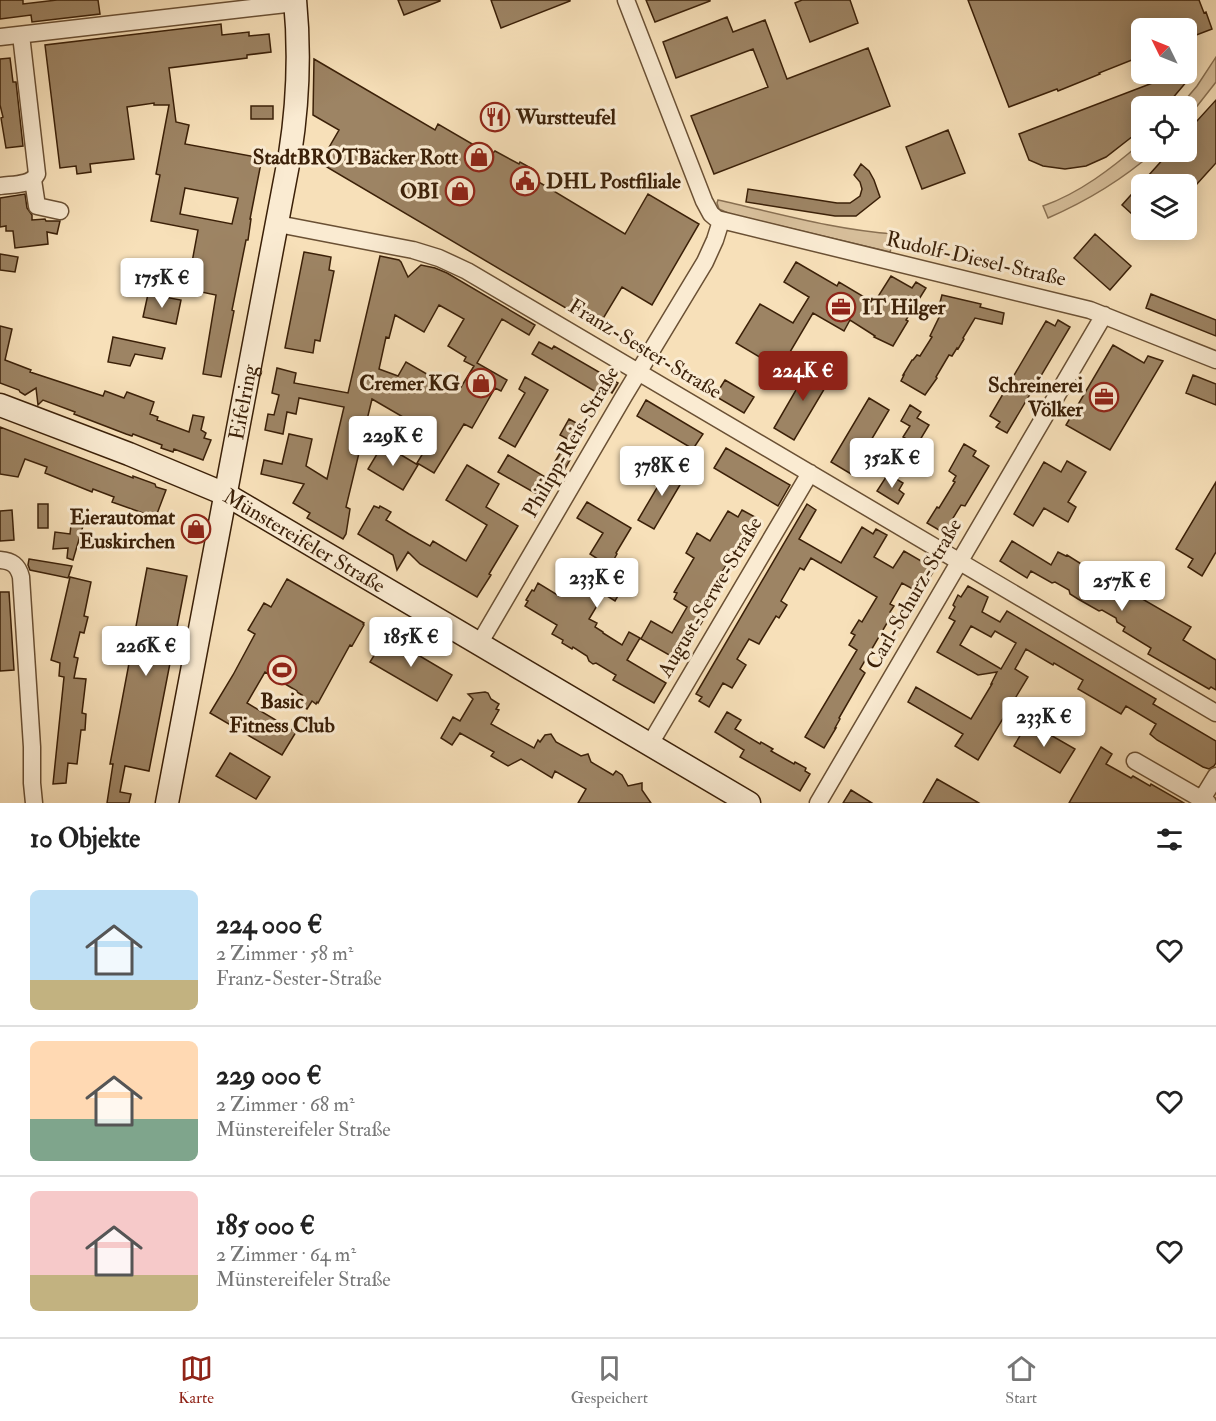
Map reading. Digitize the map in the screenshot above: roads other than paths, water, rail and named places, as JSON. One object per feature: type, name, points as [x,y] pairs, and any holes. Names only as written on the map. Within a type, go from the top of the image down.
[{"type":"street","points":[[626,0],[704,201],[711,214],[721,221]]},
{"type":"street","points":[[0,37],[295,2]]},
{"type":"street","name":"Eifelring","points":[[167,803],[290,154],[298,65],[295,2]]},
{"type":"street","points":[[0,186],[33,180],[36,178],[37,171],[21,35]]},
{"type":"street","points":[[33,180],[37,206],[60,211]]},
{"type":"street","name":"Rudolf-Diesel-Straße","points":[[721,221],[1104,315],[1216,360]]},
{"type":"street","name":"Philipp-Reis-Straße","points":[[479,644],[705,262],[721,221]]},
{"type":"street","name":"Franz-Sester-Straße","points":[[278,224],[413,250],[440,258],[488,283],[1216,713]]},
{"type":"street","name":"Carl-Schurz-Straße","points":[[818,803],[1104,315]]},
{"type":"street","name":"Münstereifeler Straße","points":[[0,405],[129,454],[225,494],[749,803]]},
{"type":"street","name":"August-Serwe-Straße","points":[[650,744],[810,473]]},
{"type":"street","points":[[0,560],[15,564],[21,577],[32,736],[34,803]]},
{"type":"street","points":[[1135,761],[1205,801],[1216,776]]},
{"type":"place","name":"Wurstteufel","points":[[495,117]]},
{"type":"place","name":"StadtBROTBäcker Rott","points":[[479,157]]},
{"type":"place","name":"DHL Postfiliale","points":[[525,181]]},
{"type":"place","name":"OBI","points":[[460,191]]},
{"type":"place","name":"IT Hilger","points":[[841,307]]},
{"type":"place","name":"Cremer KG","points":[[481,383]]},
{"type":"place","name":"Schreinerei Völker","points":[[1104,397]]},
{"type":"place","name":"Eierautomat Euskirchen","points":[[196,529]]},
{"type":"place","name":"Basic Fitness Club","points":[[282,670]]}]
